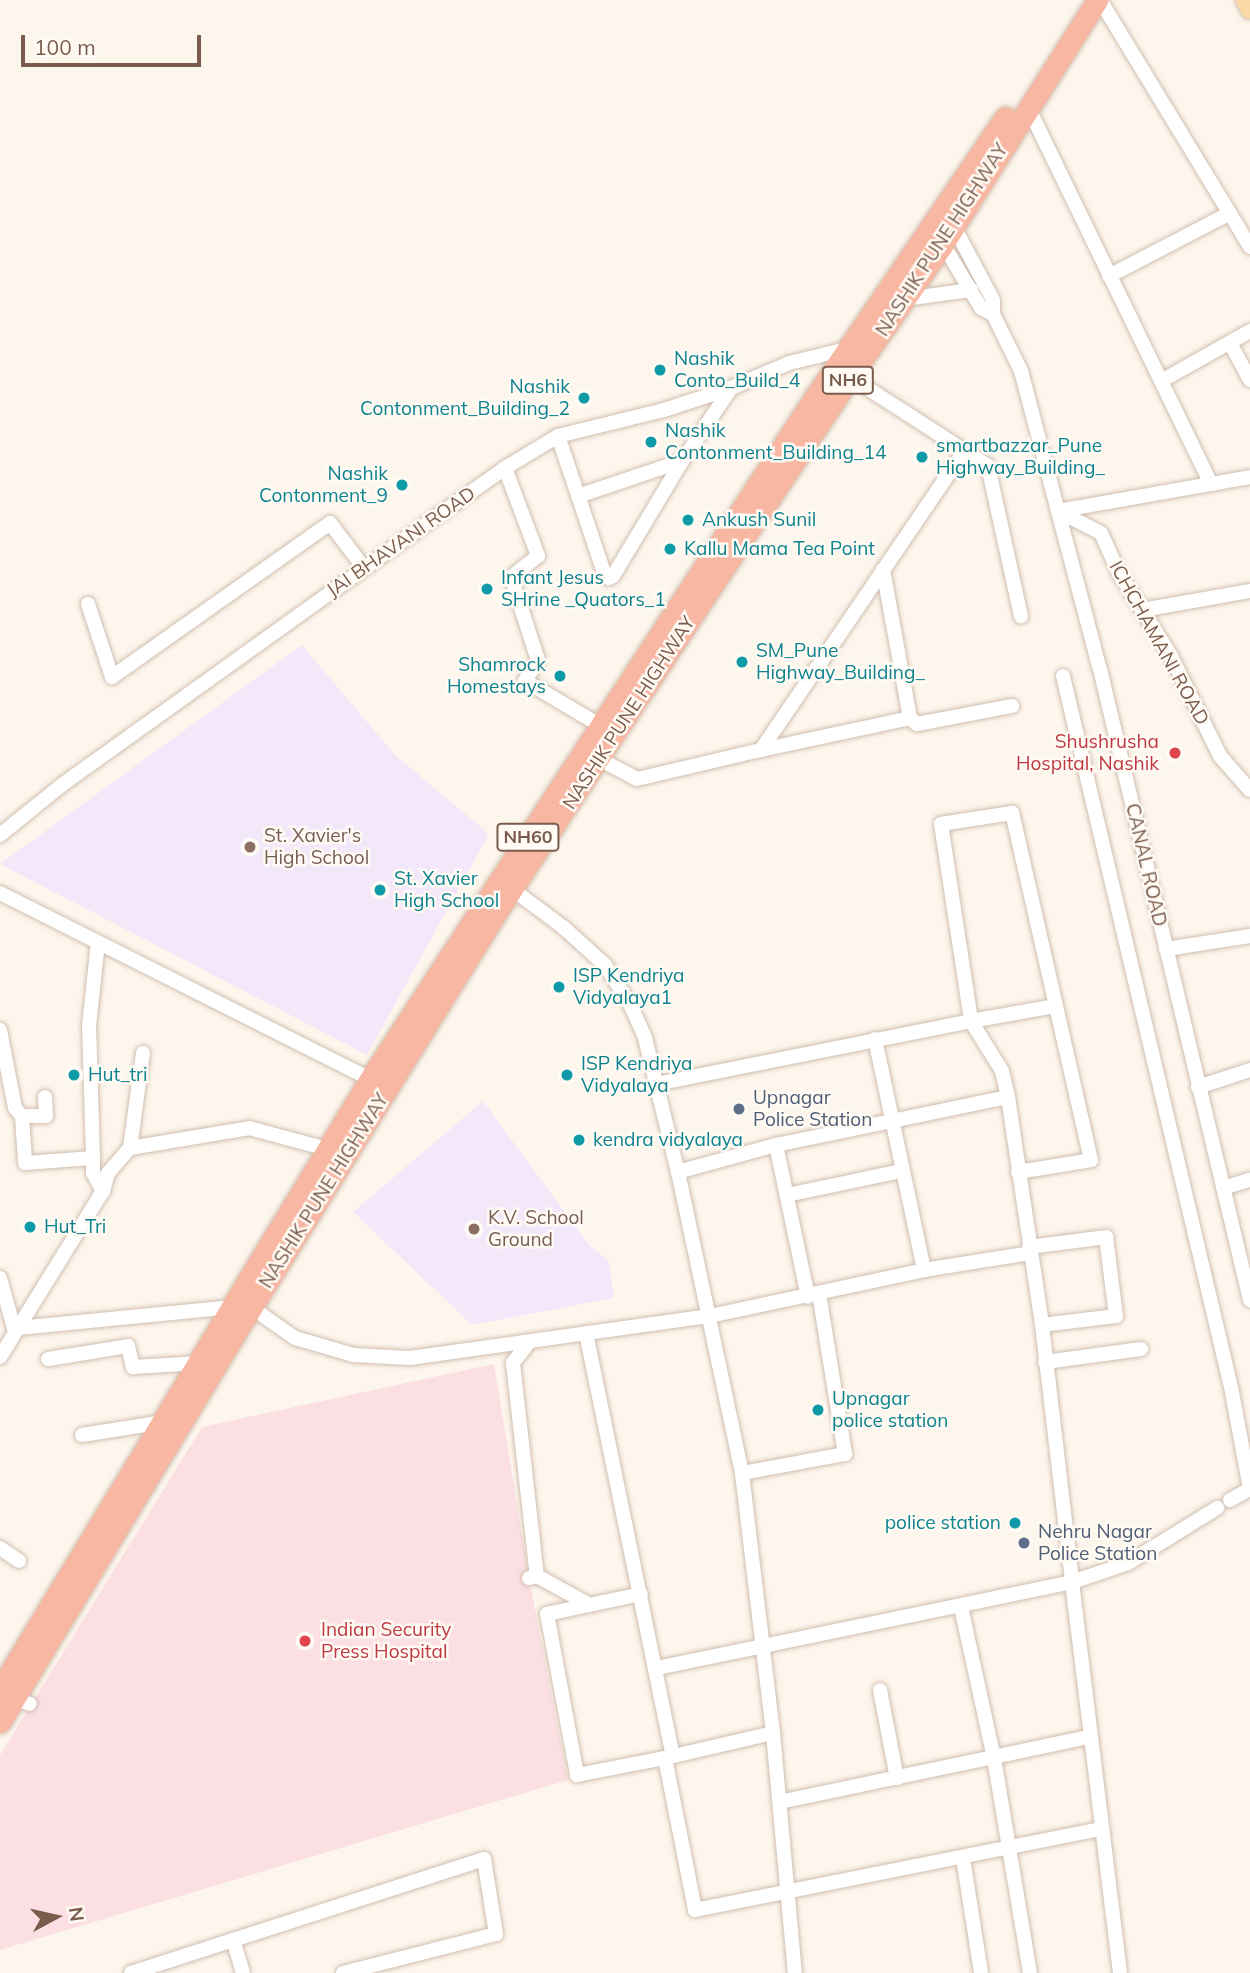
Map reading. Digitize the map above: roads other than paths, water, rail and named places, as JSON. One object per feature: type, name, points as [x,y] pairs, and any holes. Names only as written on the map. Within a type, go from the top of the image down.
[{"type":"highway","name":"NASHIK PUNE HIGHWAY","points":[[0,1722],[11,1688],[57,1592],[200,1363],[242,1307],[327,1149],[378,1084],[512,890],[850,377],[905,299],[943,226],[1081,0]]},
{"type":"highway","name":"NASHIK PUNE HIGHWAY","points":[[11,1688],[378,1084],[601,726],[813,400],[1028,107],[1098,0]]},
{"type":"main road","points":[[1245,0],[1250,10]]},
{"type":"street","points":[[1098,0],[1250,247]]},
{"type":"street","points":[[1028,107],[1211,484]]},
{"type":"street","points":[[1109,276],[1230,213]]},
{"type":"street","name":"CANAL ROAD","points":[[943,226],[981,308],[993,314]]},
{"type":"street","name":"CANAL ROAD","points":[[943,226],[993,300],[993,314],[1021,371],[1100,669],[1198,1087],[1249,1290]]},
{"type":"street","points":[[905,299],[971,290]]},
{"type":"street","points":[[1161,381],[1250,331]]},
{"type":"street","points":[[1230,343],[1250,380]]},
{"type":"street","name":"JAI BHAVANI ROAD","points":[[0,835],[63,784],[364,568],[505,468],[558,436],[664,410],[730,388],[789,363],[851,348]]},
{"type":"street","points":[[850,377],[988,466],[1021,616]]},
{"type":"street","points":[[558,436],[605,576],[609,578],[613,576],[682,461],[730,388]]},
{"type":"street","points":[[761,750],[964,451]]},
{"type":"street","points":[[578,496],[682,461]]},
{"type":"street","points":[[505,468],[538,556],[511,577],[538,660],[525,681],[601,726]]},
{"type":"street","points":[[1058,511],[1250,477]]},
{"type":"street","name":"ICHCHAMANI ROAD","points":[[1058,511],[1101,533],[1119,573],[1171,656],[1220,756],[1250,790]]},
{"type":"street","points":[[88,604],[112,677],[330,523],[364,568]]},
{"type":"street","points":[[883,569],[910,718],[917,724],[1012,706]]},
{"type":"street","points":[[1142,610],[1250,591]]},
{"type":"street","points":[[1063,676],[1231,1387],[1250,1489],[1230,1500]]},
{"type":"street","points":[[599,759],[637,779],[910,718]]},
{"type":"street","points":[[1018,1172],[1091,1160],[1012,813],[941,824],[971,1021],[1002,1071],[1008,1097],[1018,1172],[1042,1325],[1089,1737],[1120,1973]]},
{"type":"street","points":[[512,890],[563,927],[605,965],[631,1006],[645,1038],[678,1172],[742,1473],[773,1733],[795,1973]]},
{"type":"street","points":[[0,893],[378,1084]]},
{"type":"street","points":[[1166,949],[1250,936]]},
{"type":"street","points":[[98,942],[89,1026],[93,1158],[95,1180],[103,1191]]},
{"type":"street","points":[[656,1084],[875,1039],[1055,1006]]},
{"type":"street","points":[[0,1030],[15,1108],[22,1116],[25,1163],[93,1158]]},
{"type":"street","points":[[875,1039],[923,1270]]},
{"type":"street","points":[[0,1357],[103,1191],[108,1172],[130,1148],[143,1053]]},
{"type":"street","points":[[1198,1087],[1250,1070]]},
{"type":"street","points":[[22,1116],[46,1116],[46,1097]]},
{"type":"street","points":[[678,1172],[776,1145],[1008,1097]]},
{"type":"street","points":[[130,1148],[249,1128],[327,1149]]},
{"type":"street","points":[[742,1473],[845,1454],[813,1295],[776,1145]]},
{"type":"street","points":[[787,1195],[901,1171]]},
{"type":"street","points":[[1223,1188],[1250,1180]]},
{"type":"street","points":[[17,1330],[242,1307],[295,1338],[353,1354],[410,1358],[710,1316],[923,1270],[1107,1237],[1116,1316],[1042,1325]]},
{"type":"street","points":[[0,1279],[4,1304],[17,1330]]},
{"type":"street","points":[[586,1333],[656,1668],[695,1910],[1101,1829]]},
{"type":"street","points":[[530,1341],[513,1363],[533,1577],[590,1605]]},
{"type":"street","points":[[48,1359],[128,1346],[133,1367],[200,1363]]},
{"type":"street","points":[[1045,1362],[1141,1349]]},
{"type":"street","points":[[82,1435],[164,1422]]},
{"type":"street","points":[[656,1668],[1072,1582],[1128,1563],[1217,1508]]},
{"type":"street","points":[[0,1548],[19,1561]]},
{"type":"street","points":[[641,1594],[547,1614],[577,1775],[773,1733]]},
{"type":"street","points":[[961,1606],[994,1758],[1030,1973]]},
{"type":"street","points":[[880,1690],[897,1778]]},
{"type":"street","points":[[780,1802],[1089,1737]]},
{"type":"street","points":[[963,1858],[981,1973]]},
{"type":"street","points":[[131,1973],[484,1859],[496,1934],[343,1973]]},
{"type":"street","points":[[233,1940],[243,1973]]},
{"type":"place","name":"Nashik Conto_Build_4","points":[[660,370]]},
{"type":"place","name":"Nashik Contonment_Building_2","points":[[584,398]]},
{"type":"place","name":"Nashik Contonment_Building_14","points":[[651,442]]},
{"type":"place","name":"smartbazzar_Pune Highway_Building_","points":[[922,457]]},
{"type":"place","name":"Nashik Contonment_9","points":[[402,485]]},
{"type":"place","name":"Ankush Sunil","points":[[688,520]]},
{"type":"place","name":"Kallu Mama Tea Point","points":[[670,549]]},
{"type":"place","name":"Infant Jesus SHrine _Quators_1","points":[[487,589]]},
{"type":"place","name":"SM_Pune Highway_Building_","points":[[742,662]]},
{"type":"place","name":"Shamrock Homestays","points":[[560,676]]},
{"type":"place","name":"Shushrusha Hospital, Nashik","points":[[1175,753]]},
{"type":"place","name":"St. Xavier's High School","points":[[250,847]]},
{"type":"place","name":"St. Xavier High School","points":[[380,890]]},
{"type":"place","name":"ISP Kendriya Vidyalaya1","points":[[559,987]]},
{"type":"place","name":"Hut_tri","points":[[74,1075]]},
{"type":"place","name":"ISP Kendriya Vidyalaya","points":[[567,1075]]},
{"type":"place","name":"Upnagar Police Station","points":[[739,1109]]},
{"type":"place","name":"kendra vidyalaya","points":[[579,1140]]},
{"type":"place","name":"Hut_Tri","points":[[30,1227]]},
{"type":"place","name":"K.V. School Ground","points":[[474,1229]]},
{"type":"place","name":"Upnagar police station","points":[[818,1410]]},
{"type":"place","name":"police station","points":[[1015,1523]]},
{"type":"place","name":"Nehru Nagar Police Station","points":[[1024,1543]]},
{"type":"place","name":"Indian Security Press Hospital","points":[[305,1641]]}]
